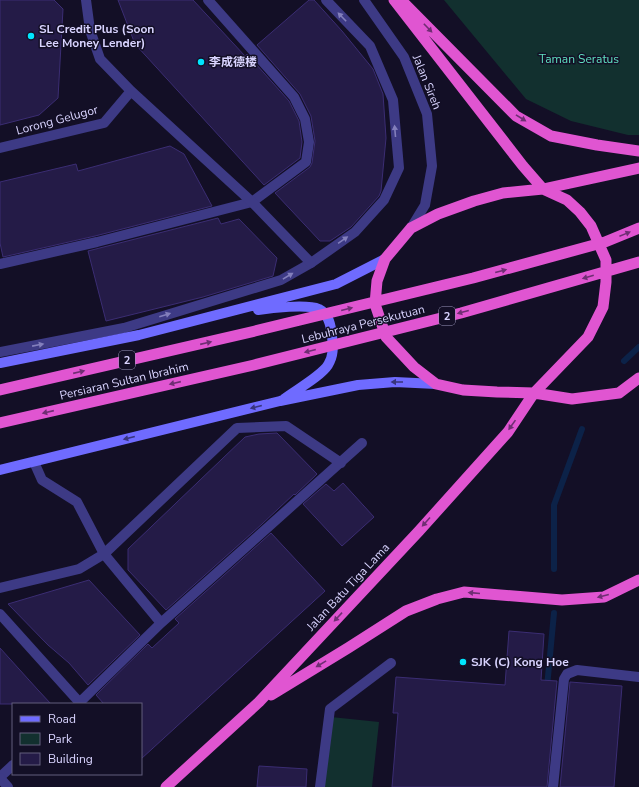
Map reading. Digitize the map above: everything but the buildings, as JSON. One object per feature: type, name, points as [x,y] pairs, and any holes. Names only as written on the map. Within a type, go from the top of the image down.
[{"type":"highway","name":"Jalan Sireh","points":[[394,0],[542,189]]},
{"type":"highway","points":[[401,0],[516,116],[551,136],[639,151]]},
{"type":"highway","points":[[639,168],[542,189],[503,193],[474,201],[438,214],[412,228],[385,259],[377,281],[375,304],[386,336],[414,367],[436,384],[463,390],[534,393],[572,399],[639,390]]},
{"type":"highway","name":"Jalan Batu Tiga Lama","points":[[166,787],[259,702],[508,432],[534,393],[588,337],[603,307],[606,282],[606,260],[591,226],[580,212],[567,200],[542,189]]},
{"type":"highway","name":"Lebuhraya Persekutuan","points":[[255,331],[474,278],[606,242],[639,228]]},
{"type":"highway","name":"Lebuhraya Persekutuan","points":[[254,365],[461,313],[639,262]]},
{"type":"highway","name":"Persiaran Sultan Ibrahim","points":[[0,390],[255,331]]},
{"type":"highway","name":"Persiaran Sultan Ibrahim","points":[[0,423],[254,365]]},
{"type":"highway","points":[[619,393],[639,378]]},
{"type":"highway","points":[[259,702],[406,611],[437,599],[464,592],[562,600],[604,597],[639,580]]},
{"type":"main road","points":[[0,363],[139,335],[336,284],[385,259]]},
{"type":"main road","points":[[216,315],[262,309],[300,307],[319,310],[327,316],[331,327],[334,350],[327,366],[316,377],[280,401]]},
{"type":"main road","points":[[0,470],[280,401],[358,385],[395,382],[436,384]]},
{"type":"street","points":[[86,0],[90,30],[100,59],[131,91],[252,202],[311,262]]},
{"type":"street","points":[[0,264],[97,242],[252,202],[306,162],[309,142],[305,119],[294,97],[208,0]]},
{"type":"street","points":[[0,352],[124,328],[281,280],[311,262],[355,232],[384,200],[398,168],[393,100],[370,46],[326,0]]},
{"type":"street","name":"Jalan Sireh","points":[[364,0],[404,57],[427,114],[432,166],[425,206],[412,228]]},
{"type":"street","name":"Lorong Gelugor","points":[[0,148],[104,122],[131,91]]},
{"type":"street","points":[[0,588],[79,569],[104,554],[237,428],[286,426],[341,462]]},
{"type":"street","points":[[0,614],[79,703],[161,623],[362,443]]},
{"type":"street","points":[[34,462],[42,480],[77,502],[104,554],[161,623]]},
{"type":"street","points":[[320,787],[330,709],[392,663]]},
{"type":"street","points":[[553,787],[564,679],[567,674],[577,670],[639,677]]},
{"type":"street","points":[[8,787],[0,778],[12,766]]},
{"type":"green space","name":"Taman Seratus","points":[[444,0],[639,0],[639,135],[628,135],[571,121],[526,99]]},
{"type":"green space","points":[[331,717],[379,722],[372,787],[323,787]]},
{"type":"waterway","points":[[624,361],[639,347]]},
{"type":"waterway","points":[[554,569],[554,505],[582,429]]},
{"type":"waterway","points":[[547,687],[554,613]]},
{"type":"place","name":"SL Credit Plus (Soon Lee Money Lender)","points":[[31,36]]},
{"type":"place","name":"李成德楼","points":[[201,62]]},
{"type":"place","name":"SJK (C) Kong Hoe","points":[[463,662]]}]
